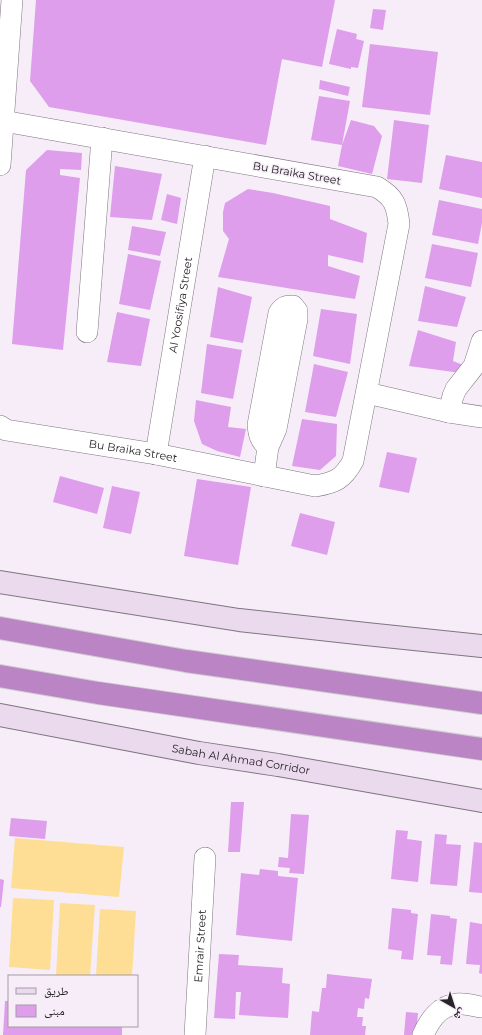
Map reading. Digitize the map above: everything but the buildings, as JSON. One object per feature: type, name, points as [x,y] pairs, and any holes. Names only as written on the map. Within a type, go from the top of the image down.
[{"type":"highway","points":[[0,628],[194,662],[482,703]]},
{"type":"highway","points":[[0,676],[121,696],[482,749]]},
{"type":"street","points":[[0,166],[12,0]]},
{"type":"street","name":"Bu Braika Street","points":[[0,426],[6,430],[156,454],[315,486],[330,484],[348,471],[353,461],[399,224],[398,211],[395,202],[387,193],[377,187],[3,121]]},
{"type":"street","points":[[87,332],[102,138]]},
{"type":"street","name":"Al Yoosifiya Street","points":[[156,454],[205,156]]},
{"type":"street","points":[[450,412],[456,389],[474,366],[482,342]]},
{"type":"street","points":[[264,476],[268,447],[276,429],[277,373]]},
{"type":"street","points":[[367,393],[450,412],[482,417]]},
{"type":"street","points":[[0,582],[239,620],[482,646]]},
{"type":"street","name":"Sabah Al Ahmad Corridor","points":[[0,715],[199,753],[478,798]]},
{"type":"street","name":"Emrair Street","points":[[195,1035],[205,858]]},
{"type":"street","points":[[423,1035],[428,1024],[435,1015],[445,1008],[456,1004],[482,1007]]},
{"type":"shaded area","points":[[15,838],[124,847],[119,897],[11,888]]},
{"type":"shaded area","points":[[13,898],[54,900],[50,970],[9,967]]},
{"type":"shaded area","points":[[60,903],[95,905],[90,975],[56,975]]},
{"type":"shaded area","points":[[100,909],[136,911],[132,975],[96,975]]}]
